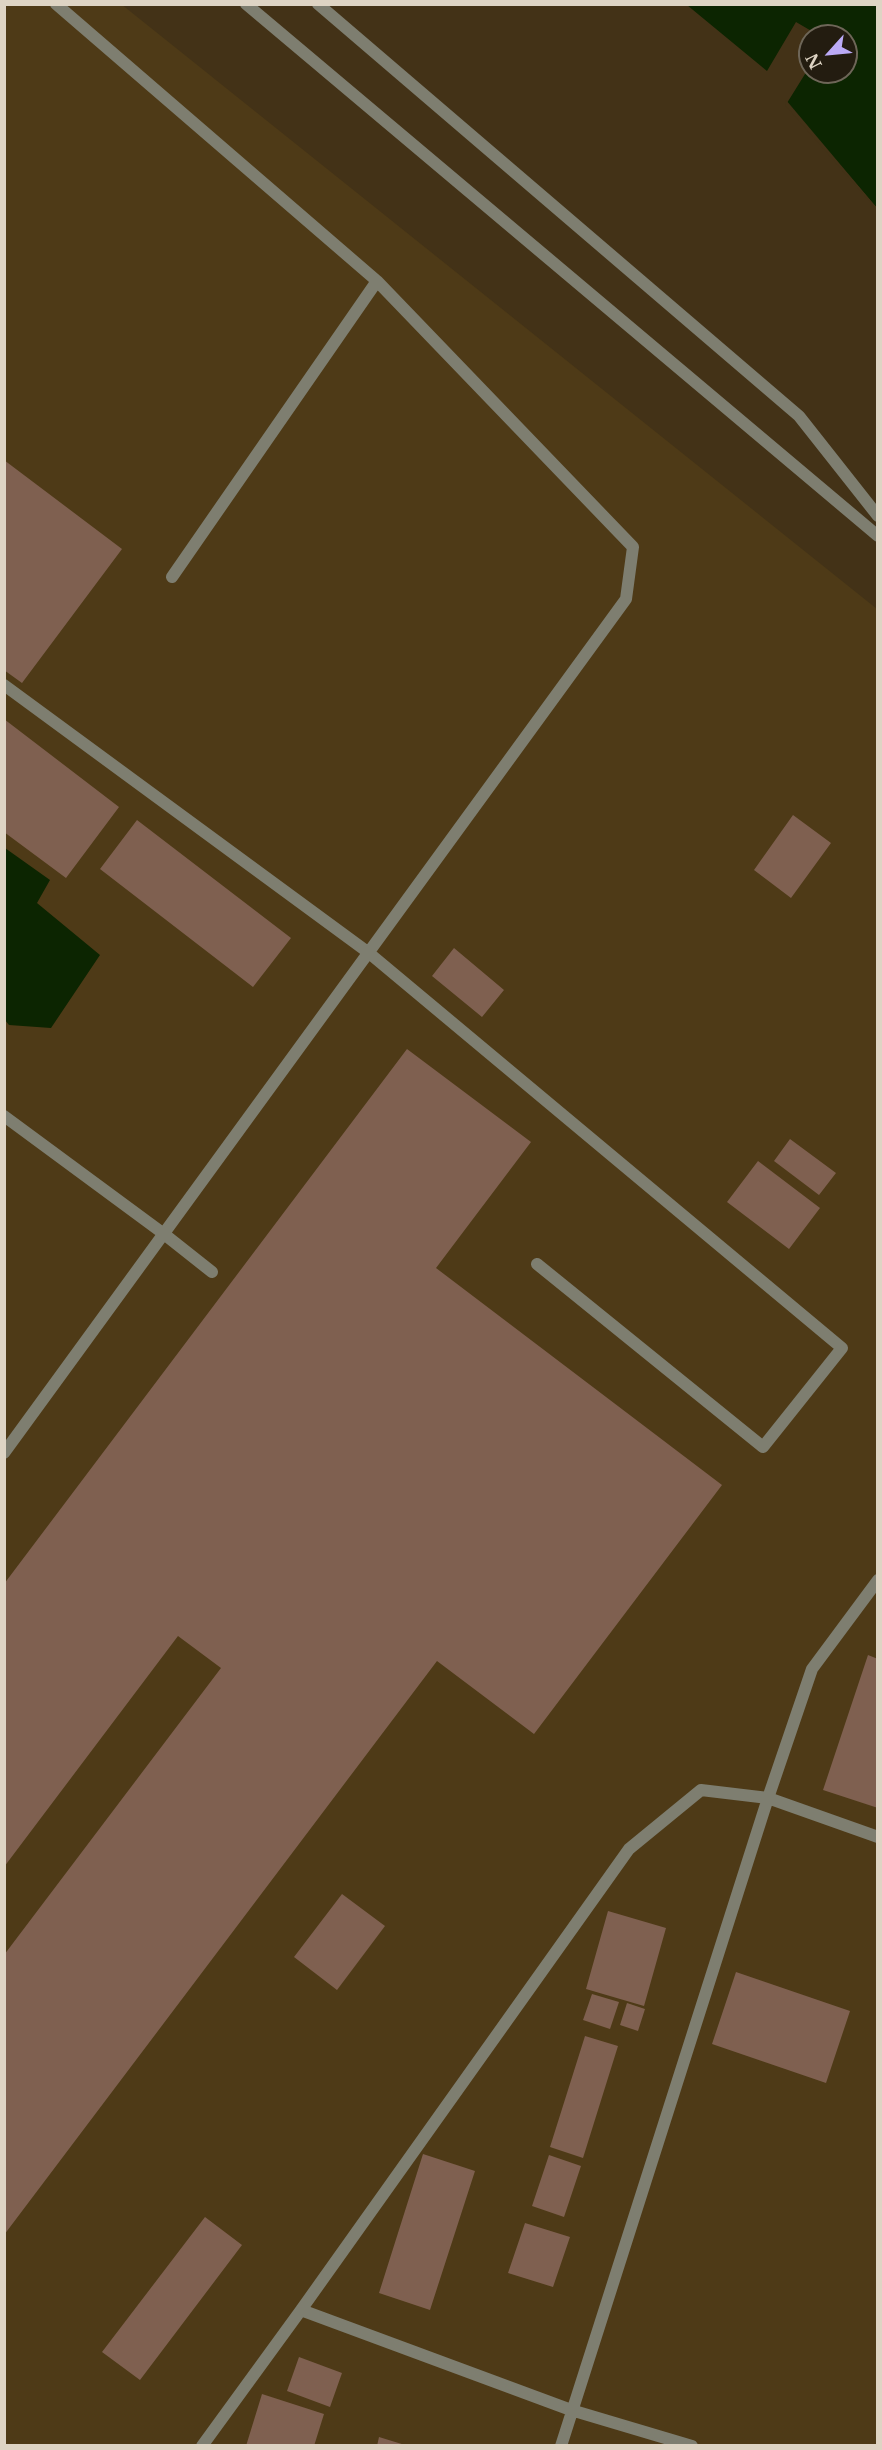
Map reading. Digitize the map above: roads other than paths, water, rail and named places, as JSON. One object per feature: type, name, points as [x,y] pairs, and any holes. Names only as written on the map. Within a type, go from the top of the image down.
[{"type":"lane","points":[[4,1453],[626,599],[633,547],[376,281],[56,4]]},
{"type":"lane","points":[[246,4],[878,536]]},
{"type":"lane","points":[[318,4],[799,416],[878,516]]},
{"type":"lane","points":[[172,577],[376,281]]},
{"type":"lane","points":[[4,685],[369,954],[842,1348],[763,1447],[537,1264]]},
{"type":"lane","points":[[4,1116],[212,1272]]},
{"type":"lane","points":[[561,2445],[768,1798],[812,1670],[878,1580]]},
{"type":"lane","points":[[202,2445],[302,2310],[629,1849],[701,1790],[768,1798],[878,1837]]},
{"type":"lane","points":[[302,2310],[571,2410],[692,2445]]}]
